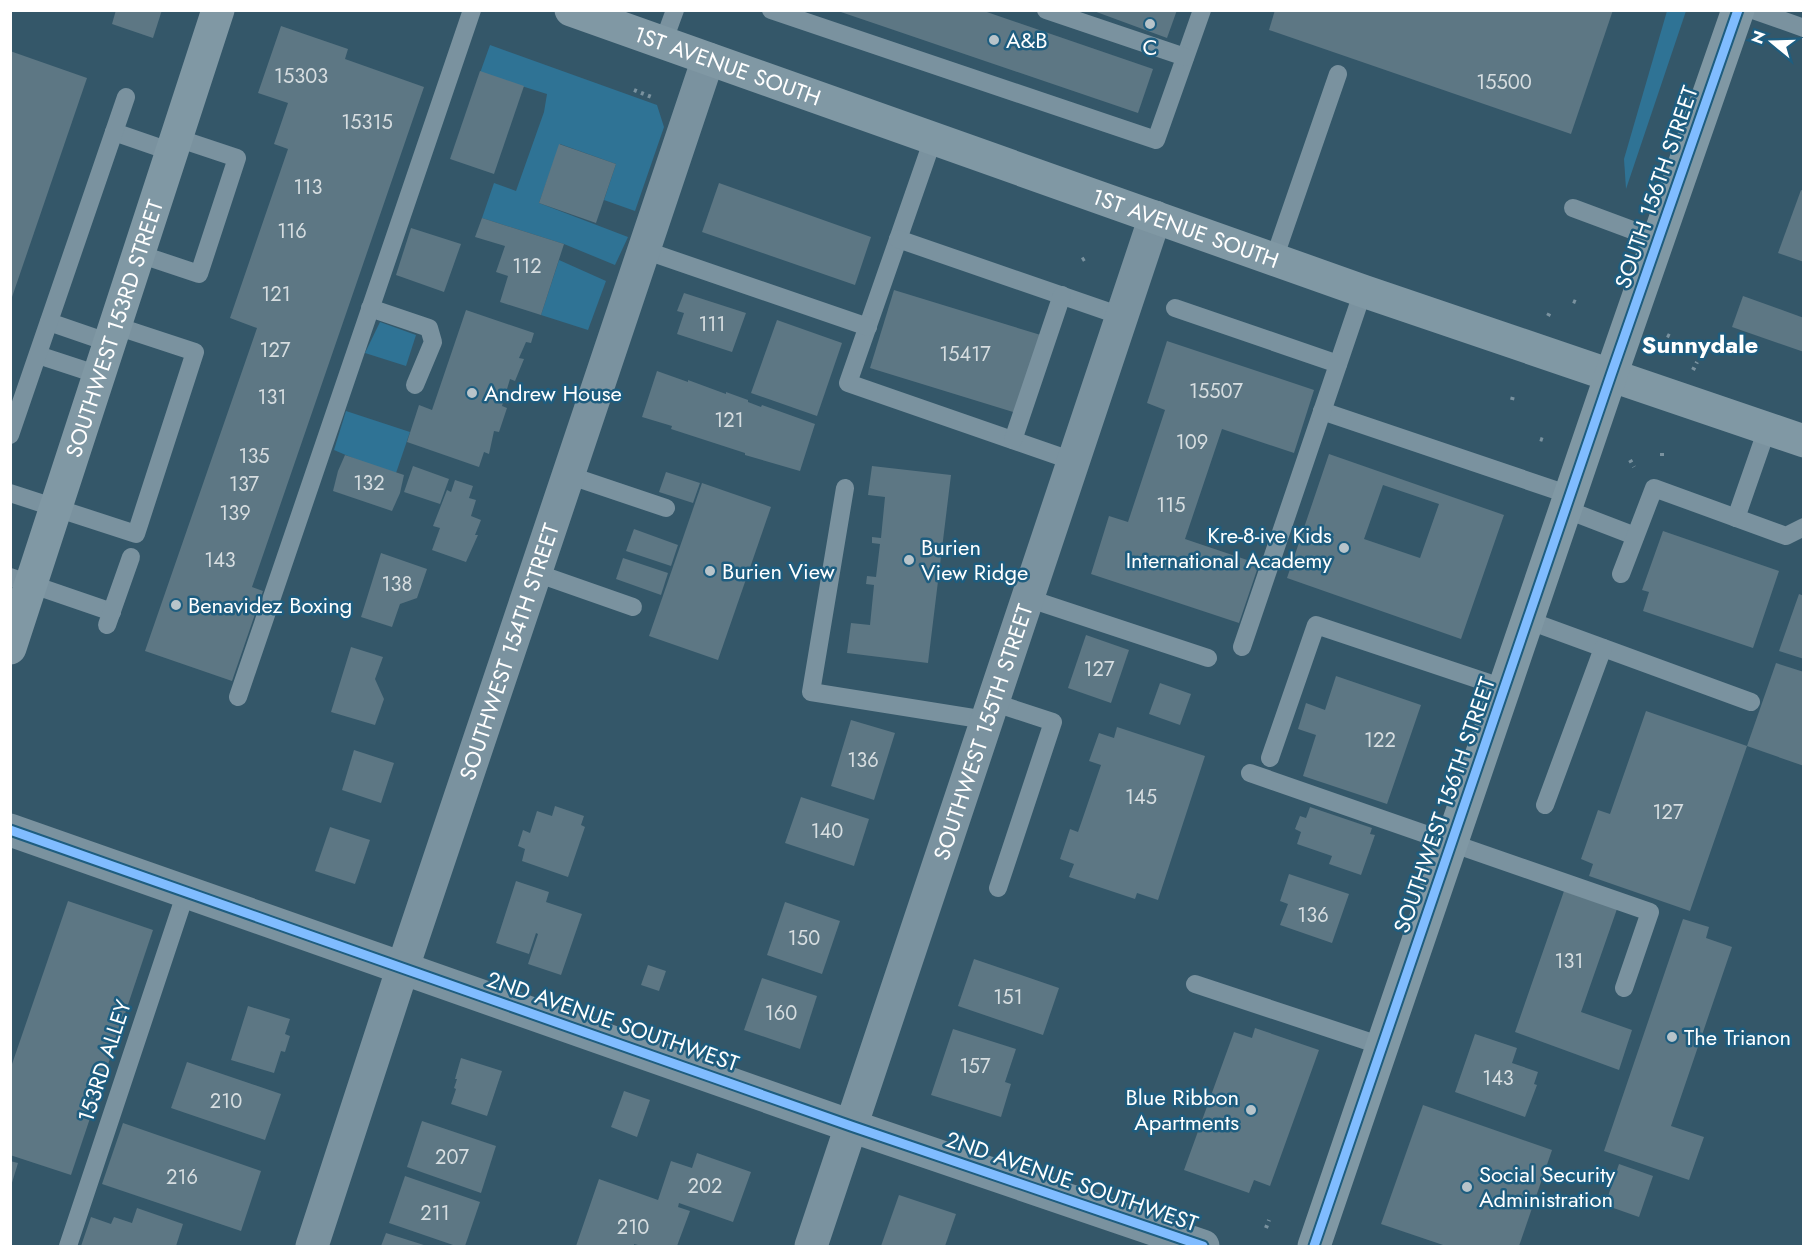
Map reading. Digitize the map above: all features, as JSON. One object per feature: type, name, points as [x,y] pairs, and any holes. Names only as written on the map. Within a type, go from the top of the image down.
[{"type":"main road","name":"SOUTHWEST 153RD STREET","points":[[11,647],[21,581],[56,508],[218,10]]},
{"type":"main road","name":"1ST AVENUE SOUTH","points":[[571,10],[1363,291],[1803,441]]},
{"type":"main road","name":"SOUTH 156TH STREET","points":[[1611,375],[1738,10]]},
{"type":"main road","name":"SOUTHWEST 156TH STREET","points":[[1314,1246],[1611,375]]},
{"type":"street","name":"SOUTHWEST 154TH STREET","points":[[312,1246],[708,59]]},
{"type":"street","name":"SOUTHWEST 155TH STREET","points":[[811,1246],[1155,217]]},
{"type":"street","name":"2ND AVENUE SOUTHWEST","points":[[10,830],[851,1126],[1203,1246]]},
{"type":"lane","points":[[238,697],[472,10]]},
{"type":"lane","points":[[663,43],[675,10]]},
{"type":"lane","points":[[771,10],[1156,140],[1202,10]]},
{"type":"lane","points":[[1046,10],[1185,57]]},
{"type":"lane","points":[[1753,10],[1803,28]]},
{"type":"lane","points":[[1274,259],[1338,74]]},
{"type":"lane","points":[[10,435],[126,97]]},
{"type":"lane","points":[[114,132],[237,158],[199,274],[139,254]]},
{"type":"lane","points":[[933,139],[848,383],[1073,461]]},
{"type":"lane","points":[[1573,208],[1659,240]]},
{"type":"lane","points":[[898,239],[1121,316]]},
{"type":"lane","points":[[644,250],[868,327]]},
{"type":"lane","points":[[1242,647],[1363,291]]},
{"type":"lane","points":[[1013,440],[1062,295]]},
{"type":"lane","points":[[370,308],[429,328],[433,342],[415,385]]},
{"type":"lane","points":[[1175,308],[1338,364]]},
{"type":"lane","points":[[10,493],[136,534],[195,352],[50,322]]},
{"type":"lane","points":[[38,355],[99,375]]},
{"type":"lane","points":[[1322,411],[1568,502],[1635,536]]},
{"type":"lane","points":[[1736,518],[1767,429]]},
{"type":"lane","points":[[568,475],[666,508]]},
{"type":"lane","points":[[845,488],[811,692],[989,711],[1053,722],[998,888]]},
{"type":"lane","points":[[1621,574],[1654,488],[1786,537],[1803,527]]},
{"type":"lane","points":[[21,581],[109,618],[130,557]]},
{"type":"lane","points":[[536,573],[633,607]]},
{"type":"lane","points":[[1027,598],[1208,658]]},
{"type":"lane","points":[[1527,620],[1751,702]]},
{"type":"lane","points":[[1270,758],[1316,625],[1504,688]]},
{"type":"lane","points":[[1545,806],[1603,648]]},
{"type":"lane","points":[[1250,773],[1650,912],[1624,988]]},
{"type":"lane","name":"153RD ALLEY","points":[[68,1246],[186,892]]},
{"type":"lane","points":[[1195,984],[1382,1046]]},
{"type":"path","points":[[634,90],[654,98]]},
{"type":"path","points":[[1082,260],[1088,257]]},
{"type":"path","points":[[1548,316],[1551,310]]},
{"type":"path","points":[[1667,335],[1673,338]]},
{"type":"path","points":[[1540,440],[1546,441]]},
{"type":"path","points":[[1662,449],[1662,456]]},
{"type":"path","points":[[1630,460],[1634,467]]},
{"type":"path","points":[[1266,1227],[1269,1220]]},
{"type":"shaded area","points":[[1667,11],[1686,11],[1626,189],[1624,159]]},
{"type":"shaded area","points":[[490,45],[657,105],[664,127],[635,211],[604,200],[616,164],[560,144],[539,203],[628,237],[615,265],[564,244],[482,218],[494,183],[516,191],[544,112],[547,94],[480,73]]},
{"type":"shaded area","points":[[559,260],[606,281],[588,330],[541,315]]},
{"type":"shaded area","points":[[380,322],[416,335],[406,366],[365,353]]},
{"type":"shaded area","points":[[346,411],[410,432],[395,476],[334,450]]},
{"type":"building","points":[[116,10],[162,10],[153,38],[112,24]]},
{"type":"building","name":"A&B","points":[[835,10],[981,10],[1153,69],[1138,113]]},
{"type":"building","name":"C","points":[[1091,10],[1177,10],[1167,38]]},
{"type":"building","points":[[1275,10],[1613,10],[1571,134],[1269,30]]},
{"type":"building","points":[[281,26],[348,49],[345,59],[424,87],[252,587],[263,591],[232,681],[145,651],[257,328],[230,318],[288,149],[274,144],[288,103],[258,93]]},
{"type":"building","points":[[10,51],[87,78],[11,300],[10,300]]},
{"type":"building","points":[[480,71],[524,86],[494,174],[450,159]]},
{"type":"building","points":[[559,144],[616,164],[596,223],[539,203]]},
{"type":"building","points":[[719,183],[871,237],[855,285],[702,232]]},
{"type":"building","points":[[1801,190],[1804,191],[1804,262],[1778,253]]},
{"type":"building","points":[[482,218],[564,244],[541,315],[500,302],[508,276],[496,272],[505,246],[475,237]]},
{"type":"building","points":[[411,228],[461,244],[444,292],[396,275]]},
{"type":"building","points":[[894,290],[1044,336],[1020,414],[870,368]]},
{"type":"building","points":[[684,293],[746,313],[732,352],[677,334],[684,313],[677,311]]},
{"type":"building","points":[[1743,296],[1804,318],[1804,352],[1732,327]]},
{"type":"building","name":"Andrew House","points":[[466,310],[534,333],[531,343],[526,342],[519,358],[524,359],[515,381],[510,379],[502,406],[507,408],[499,432],[494,431],[489,454],[484,452],[479,467],[407,442],[419,405],[432,410]]},
{"type":"building","points":[[777,320],[842,343],[817,416],[751,393]]},
{"type":"building","points":[[1167,341],[1314,390],[1294,453],[1222,429],[1185,539],[1259,564],[1239,623],[1091,574],[1109,516],[1128,522],[1165,410],[1147,403]]},
{"type":"building","points":[[657,371],[726,394],[726,392],[761,407],[762,405],[815,424],[800,471],[745,455],[745,453],[671,429],[672,426],[642,417]]},
{"type":"building","name":"Kre-8-ive Kids International Academy","points":[[1329,454],[1504,515],[1461,639],[1287,578]],"holes":[[[1383,485],[1439,504],[1420,558],[1364,539]]]},
{"type":"building","points":[[345,455],[404,475],[400,493],[392,511],[333,491]]},
{"type":"building","points":[[413,466],[449,479],[440,504],[404,492]]},
{"type":"building","name":"Burien View Ridge","points":[[872,466],[951,475],[928,663],[847,653],[851,623],[870,625],[874,585],[866,584],[867,576],[876,577],[880,544],[872,543],[872,537],[881,538],[885,497],[868,495]]},
{"type":"building","points":[[666,472],[700,483],[693,503],[659,492]]},
{"type":"building","points":[[455,480],[473,486],[469,498],[476,500],[471,516],[481,520],[475,535],[478,535],[466,562],[432,550],[440,528],[433,526],[447,490],[451,492]]},
{"type":"building","name":"Burien View","points":[[702,483],[771,507],[718,660],[649,636]]},
{"type":"building","points":[[634,529],[678,545],[671,566],[626,551]]},
{"type":"building","points":[[1663,531],[1779,571],[1753,648],[1643,611],[1649,592],[1642,590]]},
{"type":"building","points":[[381,553],[427,569],[417,598],[400,604],[392,627],[361,617]]},
{"type":"building","points":[[623,558],[668,573],[661,595],[616,579]]},
{"type":"building","points":[[1799,594],[1804,596],[1804,659],[1779,651]]},
{"type":"building","points":[[1086,635],[1129,650],[1111,703],[1068,688]]},
{"type":"building","points":[[351,647],[383,657],[375,679],[384,699],[375,725],[331,712]]},
{"type":"building","points":[[1776,663],[1804,672],[1804,766],[1747,746]]},
{"type":"building","points":[[1336,676],[1421,705],[1387,804],[1303,776],[1316,735],[1298,729],[1306,703],[1325,710]]},
{"type":"building","points":[[1160,683],[1191,694],[1180,725],[1149,714]]},
{"type":"building","points":[[1646,711],[1747,746],[1690,911],[1589,876],[1593,864],[1581,859],[1598,810],[1610,814]]},
{"type":"building","points":[[851,720],[895,733],[874,800],[831,786]]},
{"type":"building","points":[[1117,727],[1205,756],[1158,900],[1137,893],[1135,899],[1069,877],[1074,864],[1060,859],[1070,829],[1078,832],[1101,765],[1089,761],[1099,733],[1114,738]]},
{"type":"building","points":[[354,750],[394,763],[381,803],[342,790]]},
{"type":"building","points":[[801,797],[869,819],[854,866],[785,843]]},
{"type":"building","points":[[555,806],[584,816],[581,825],[585,827],[568,877],[522,861],[525,849],[518,846],[523,830],[530,833],[537,811],[552,816]]},
{"type":"building","points":[[1310,807],[1372,828],[1370,834],[1375,835],[1361,875],[1329,864],[1332,856],[1297,844],[1301,832],[1295,829],[1300,816],[1306,818]]},
{"type":"building","points":[[330,827],[370,840],[355,884],[315,871]]},
{"type":"building","points":[[1289,874],[1349,894],[1332,943],[1280,925],[1288,904],[1280,901]]},
{"type":"building","points":[[516,881],[549,892],[546,902],[582,914],[561,975],[528,964],[538,934],[536,933],[529,954],[496,943]]},
{"type":"building","points":[[1564,891],[1617,909],[1581,1012],[1632,1030],[1619,1070],[1515,1032]]},
{"type":"building","points":[[68,901],[153,930],[71,1175],[10,1155],[10,1070]]},
{"type":"building","points":[[785,902],[840,921],[822,974],[767,955]]},
{"type":"building","name":"The Trianon","points":[[1683,919],[1709,927],[1706,938],[1732,947],[1671,1126],[1704,1137],[1689,1180],[1604,1151]]},
{"type":"building","points":[[974,959],[1059,988],[1043,1035],[958,1006]]},
{"type":"building","points":[[648,965],[666,971],[659,991],[641,985]]},
{"type":"building","points":[[762,978],[817,996],[800,1049],[744,1030]]},
{"type":"building","points":[[248,1006],[290,1019],[285,1034],[290,1036],[285,1052],[281,1051],[274,1073],[231,1060]]},
{"type":"building","name":"Blue Ribbon Apartments","points":[[1255,1028],[1319,1050],[1270,1186],[1254,1180],[1249,1193],[1184,1170],[1234,1032],[1252,1038]]},
{"type":"building","points":[[953,1029],[1016,1049],[1005,1082],[1011,1084],[1001,1117],[931,1095]]},
{"type":"building","points":[[1475,1034],[1517,1048],[1512,1063],[1538,1072],[1534,1084],[1537,1085],[1525,1117],[1455,1092]]},
{"type":"building","points":[[461,1058],[502,1071],[487,1116],[451,1104]]},
{"type":"building","points":[[187,1062],[281,1094],[265,1140],[171,1108]]},
{"type":"building","points":[[624,1091],[650,1100],[637,1137],[611,1127]]},
{"type":"building","name":"Social Security Administration","points":[[1423,1105],[1552,1150],[1519,1246],[1446,1246],[1381,1224]]},
{"type":"building","points":[[422,1121],[496,1146],[481,1193],[407,1167]]},
{"type":"building","points":[[123,1123],[261,1171],[241,1231],[102,1184]]},
{"type":"building","points":[[697,1153],[751,1172],[733,1222],[679,1203],[678,1207],[690,1211],[677,1246],[634,1244],[634,1246],[576,1246],[599,1179],[658,1200],[671,1161],[692,1168]]},
{"type":"building","points":[[10,1161],[18,1163],[11,1186],[10,1186]]},
{"type":"building","points":[[1619,1164],[1653,1176],[1639,1217],[1605,1205]]},
{"type":"building","points":[[405,1176],[480,1202],[465,1246],[456,1246],[389,1223]]},
{"type":"building","points":[[899,1195],[956,1214],[945,1246],[881,1246]]},
{"type":"building","points":[[137,1208],[183,1224],[176,1246],[81,1246],[91,1217],[111,1224],[114,1217],[132,1223]]},
{"type":"building","points":[[386,1233],[427,1246],[381,1246]]},
{"type":"cycle path","points":[[1314,1246],[1738,10]]},
{"type":"cycle path","points":[[10,830],[851,1126],[1203,1246]]},
{"type":"place","name":"C","points":[[1150,24]]},
{"type":"place","name":"A&B","points":[[994,40]]},
{"type":"place","name":"Andrew House","points":[[472,393]]},
{"type":"place","name":"Kre-8-ive Kids International Academy","points":[[1344,548]]},
{"type":"place","name":"Burien View Ridge","points":[[909,560]]},
{"type":"place","name":"Burien View","points":[[710,571]]},
{"type":"place","name":"Benavidez Boxing","points":[[176,605]]},
{"type":"place","name":"The Trianon","points":[[1672,1037]]},
{"type":"place","name":"Blue Ribbon Apartments","points":[[1251,1110]]},
{"type":"place","name":"Social Security Administration","points":[[1467,1187]]},
{"type":"district","name":"Sunnydale","points":[[1700,344]]}]
